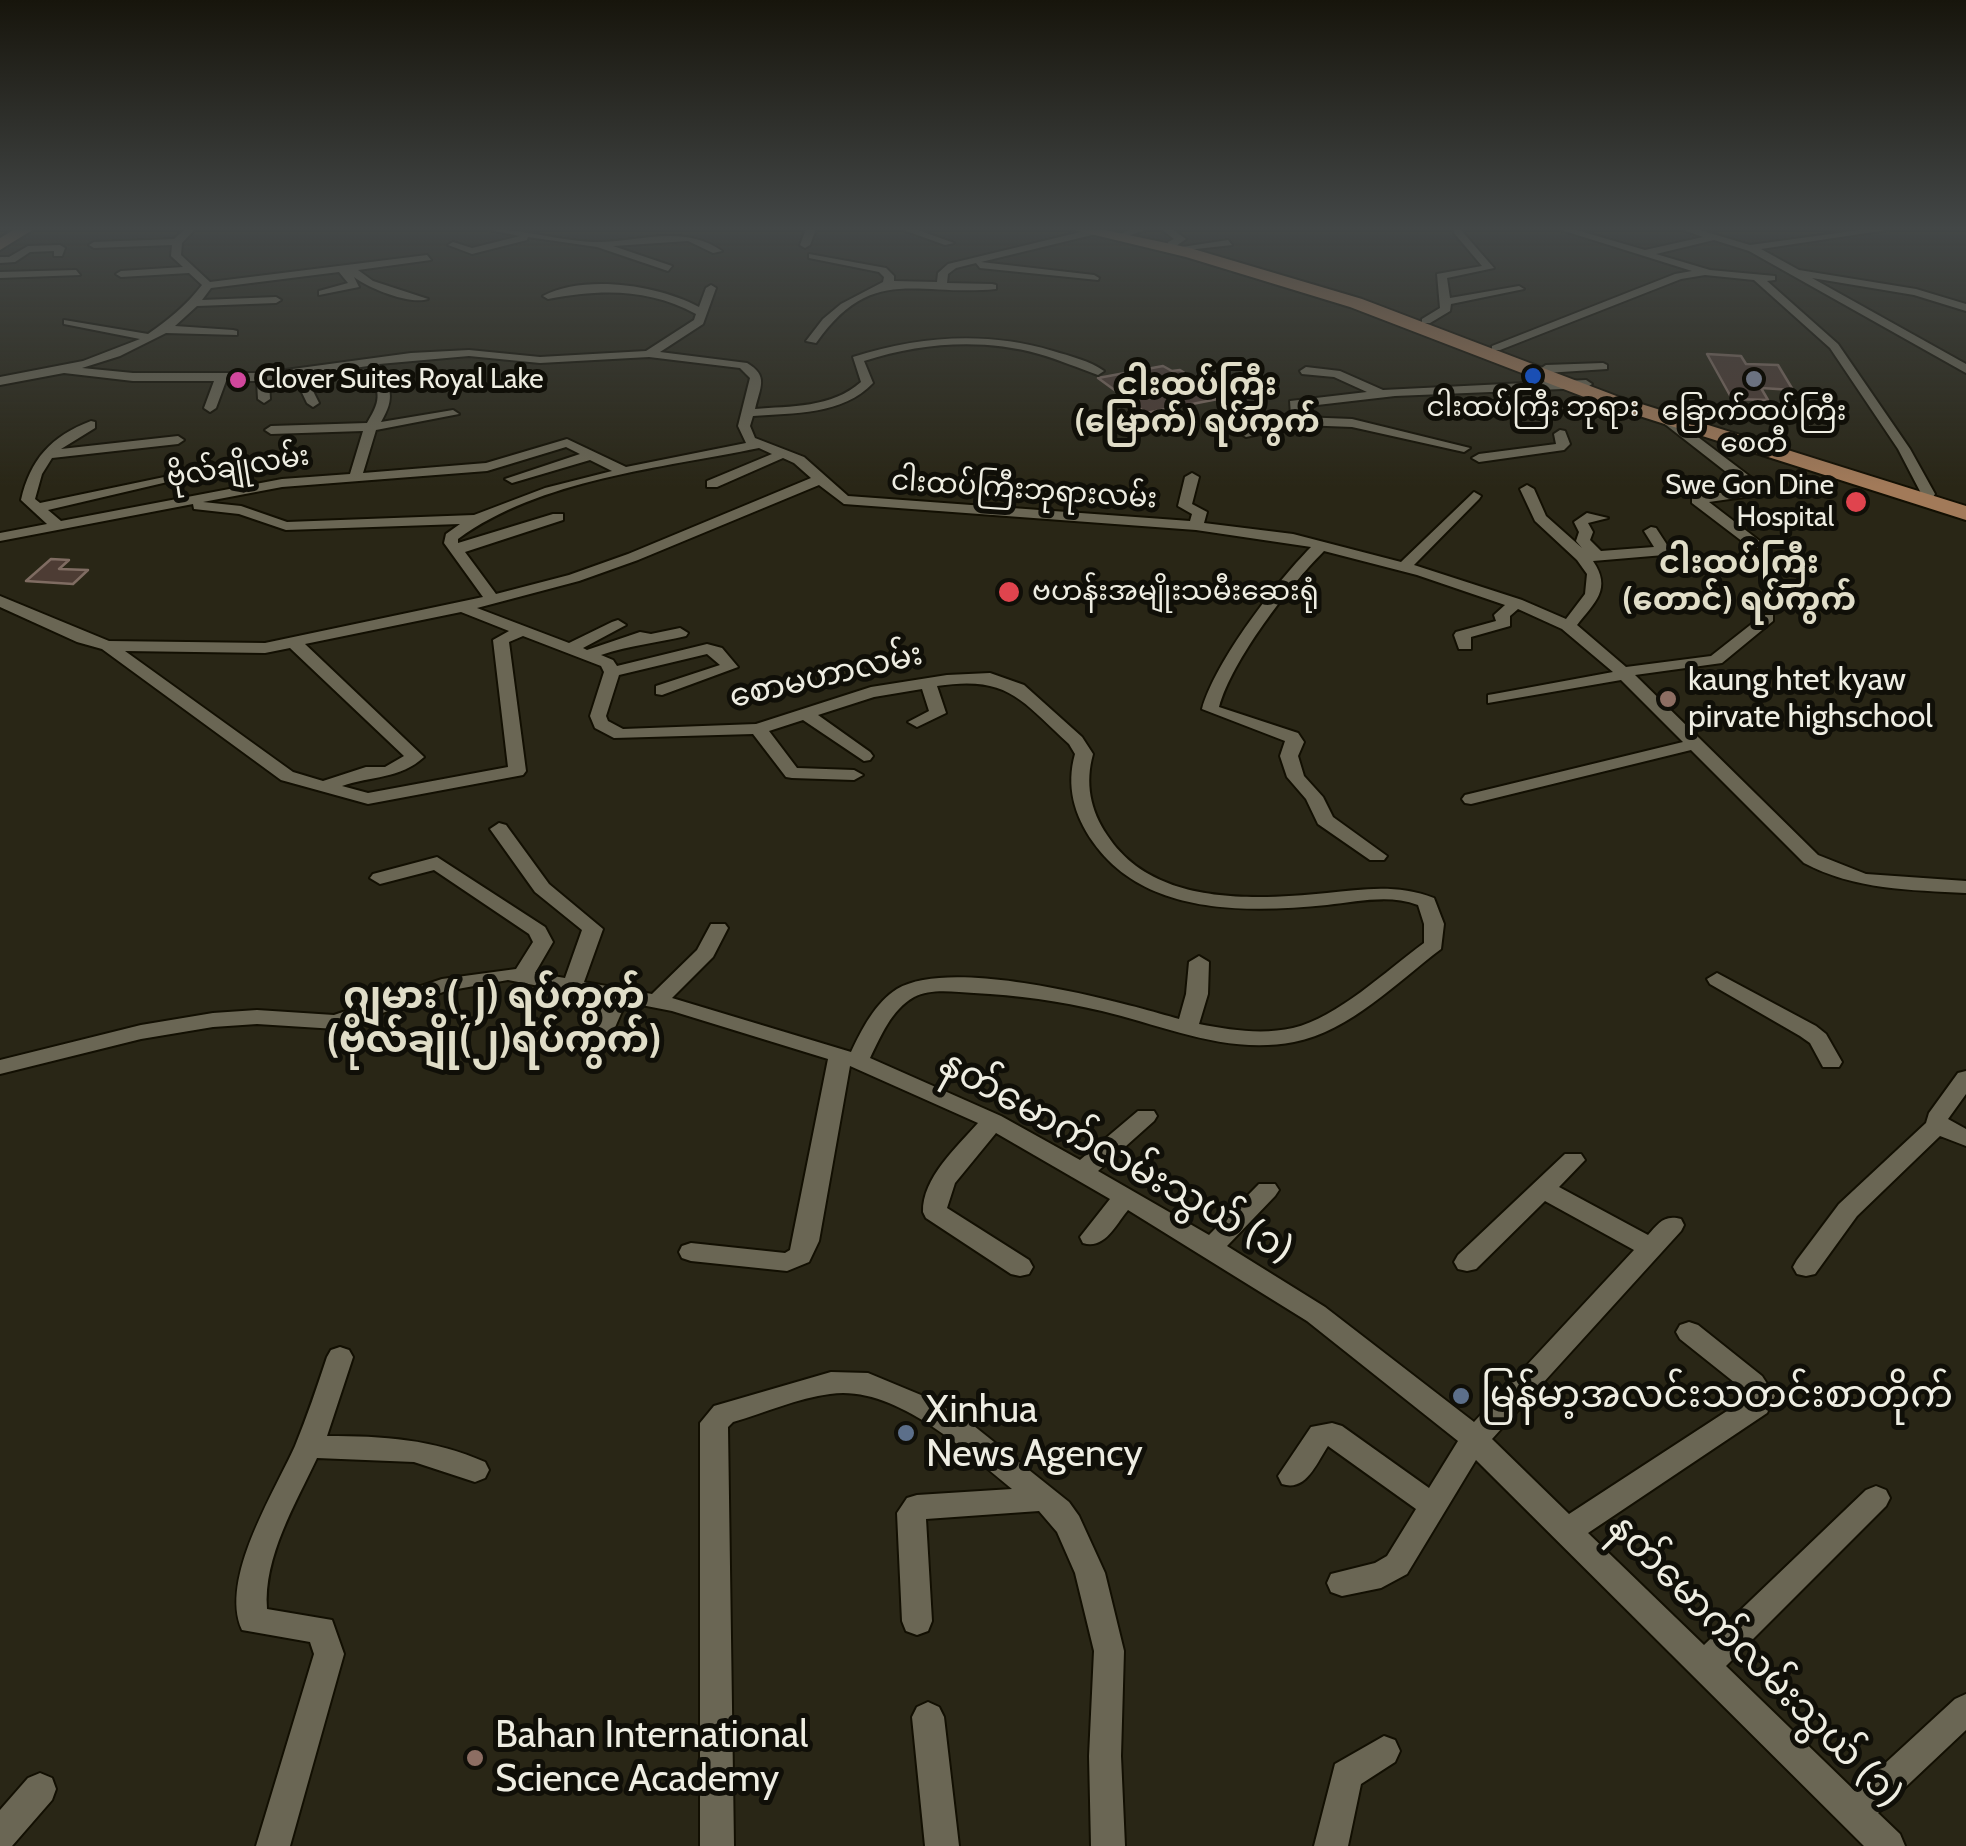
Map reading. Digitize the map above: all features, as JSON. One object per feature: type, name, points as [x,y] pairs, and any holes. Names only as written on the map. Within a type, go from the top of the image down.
[{"type":"main road","points":[[1389,315],[1665,418],[1966,513]]},
{"type":"main road","points":[[1411,315],[1578,385],[1966,506]]},
{"type":"street","points":[[0,381],[103,360],[180,315]]},
{"type":"street","points":[[649,354],[699,322],[702,315]]},
{"type":"street","points":[[812,341],[833,315]]},
{"type":"street","points":[[1426,320],[1441,315]]},
{"type":"street","points":[[1496,348],[1580,315]]},
{"type":"street","points":[[1800,315],[1834,346],[1904,449],[1928,494]]},
{"type":"street","points":[[1868,315],[1966,369]]},
{"type":"street","points":[[68,322],[147,337]]},
{"type":"street","points":[[160,329],[232,333]]},
{"type":"street","points":[[748,412],[839,400],[859,393],[868,383],[856,359],[966,338],[1056,352],[1098,371]]},
{"type":"street","points":[[68,370],[121,376],[264,377],[454,353],[540,360],[649,354],[748,367],[756,378],[746,435],[757,445]]},
{"type":"street","points":[[121,376],[150,362]]},
{"type":"street","points":[[356,475],[370,427],[385,404],[372,362]]},
{"type":"street","points":[[1546,369],[1603,366]]},
{"type":"street","points":[[1306,371],[1336,374],[1380,393]]},
{"type":"street","points":[[298,374],[313,404]]},
{"type":"street","points":[[264,377],[264,399]]},
{"type":"street","points":[[210,408],[221,378]]},
{"type":"street","points":[[1294,412],[1294,404],[1380,393],[1578,385]]},
{"type":"street","points":[[271,430],[370,427],[453,414]]},
{"type":"street","points":[[1665,418],[1760,491],[1696,500],[1756,545]]},
{"type":"street","points":[[1246,433],[1301,421],[1352,423],[1464,448]]},
{"type":"street","points":[[57,525],[28,500],[32,478],[44,455],[60,440],[91,425]]},
{"type":"street","points":[[1479,458],[1559,447],[1564,444],[1560,434]]},
{"type":"street","points":[[44,455],[178,440]]},
{"type":"street","name":"ဗိုလ်ချိုလမ်း","points":[[0,536],[282,483],[487,467],[567,443],[592,455]]},
{"type":"street","points":[[168,504],[240,510],[286,526],[474,519],[624,472],[757,445]]},
{"type":"street","name":"ငါးထပ်ကြီးဘုရားလမ်း","points":[[757,445],[785,453],[811,468],[837,497],[858,503],[1196,526],[1321,545],[1516,603],[1568,626],[1624,673],[1802,852],[1824,867],[1866,881],[1966,887]]},
{"type":"street","points":[[712,484],[785,453]]},
{"type":"street","points":[[512,480],[592,455],[624,472]]},
{"type":"street","points":[[487,467],[541,495]]},
{"type":"street","points":[[1192,478],[1184,506],[1200,512],[1196,526]]},
{"type":"street","points":[[38,508],[169,480]]},
{"type":"street","points":[[0,601],[82,639],[108,646],[243,649],[293,642],[462,607],[633,557],[818,480]]},
{"type":"street","points":[[1526,489],[1540,518],[1590,556],[1664,551],[1650,531]]},
{"type":"street","points":[[1403,568],[1474,496]]},
{"type":"street","points":[[1568,626],[1592,594],[1594,574],[1583,541],[1586,532],[1580,522],[1587,517],[1600,518]]},
{"type":"street","points":[[458,549],[558,518]]},
{"type":"street","points":[[474,519],[451,537],[451,544],[492,599]]},
{"type":"street","points":[[1321,545],[1260,614],[1254,631],[1221,673],[1210,709],[1292,737],[1295,742],[1289,756],[1296,777],[1314,797],[1325,820],[1377,856]]},
{"type":"street","points":[[1422,572],[1437,559]]},
{"type":"street","points":[[1465,646],[1462,635],[1505,623],[1502,616],[1516,603]]},
{"type":"street","points":[[462,607],[580,650],[607,663],[612,672],[707,649],[716,651],[730,667],[662,690]]},
{"type":"street","points":[[1494,700],[1624,673],[1716,660],[1768,618]]},
{"type":"street","points":[[580,650],[618,625]]},
{"type":"street","points":[[108,646],[287,776],[378,799],[517,772],[501,640],[525,629]]},
{"type":"street","points":[[580,650],[640,637],[651,640],[680,634]]},
{"type":"street","points":[[293,642],[415,757],[394,770],[360,773],[325,786]]},
{"type":"street","name":"စောမဟာလမ်း","points":[[612,672],[598,716],[601,724],[620,734],[758,729],[871,692],[990,678],[1018,689],[1062,728],[1084,754],[1076,777],[1080,803],[1101,844],[1124,869],[1156,887],[1216,902],[1317,900],[1388,891],[1427,902],[1434,924],[1434,945],[1324,1023],[1290,1036],[1246,1038],[1187,1030],[1104,1005],[1033,991],[936,986],[911,990],[895,1001],[849,1058],[807,1242],[800,1256],[787,1262],[690,1252]]},
{"type":"street","points":[[917,722],[938,712],[928,683]]},
{"type":"street","points":[[804,713],[864,756]]},
{"type":"street","points":[[758,729],[792,773],[854,774]]},
{"type":"street","points":[[1471,799],[1695,744]]},
{"type":"street","points":[[499,829],[542,888],[593,928],[573,984]]},
{"type":"street","points":[[380,878],[437,864],[538,931],[543,942],[522,976]]},
{"type":"street","points":[[656,1001],[706,953],[718,928]]},
{"type":"street","points":[[1187,1030],[1197,994],[1199,962]]},
{"type":"street","name":"နတ်မောက်လမ်းသွယ် (၁)","points":[[0,1068],[141,1032],[213,1020],[257,1017],[336,1022],[442,985],[508,974],[656,1001],[849,1058],[993,1121],[1316,1314],[1455,1421],[1888,1846]]},
{"type":"street","points":[[1717,979],[1808,1031],[1826,1049],[1831,1062]]},
{"type":"street","points":[[602,1032],[619,994]]},
{"type":"street","points":[[1806,1267],[1848,1210],[1937,1125],[1937,1118],[1966,1078]]},
{"type":"street","points":[[1081,1172],[1146,1116]]},
{"type":"street","points":[[993,1121],[938,1190],[932,1206],[935,1212],[1020,1266]]},
{"type":"street","points":[[1937,1125],[1966,1138]]},
{"type":"street","points":[[1466,1262],[1574,1160]]},
{"type":"street","points":[[1541,1188],[1650,1248]]},
{"type":"street","points":[[1211,1248],[1267,1190]]},
{"type":"street","points":[[1092,1237],[1125,1197]]},
{"type":"street","points":[[1342,1583],[1381,1575],[1396,1565],[1473,1441],[1672,1225]]},
{"type":"street","points":[[1569,1530],[1757,1406],[1761,1396],[1752,1383],[1689,1332]]},
{"type":"street","points":[[273,1846],[329,1654],[321,1630],[253,1620],[249,1602],[268,1538],[308,1447],[340,1357]]},
{"type":"street","points":[[718,1846],[714,1423],[718,1418],[831,1383],[868,1384],[923,1408],[964,1434],[1069,1524],[1090,1573],[1109,1650],[1105,1756],[1108,1846]]},
{"type":"street","points":[[1292,1476],[1321,1434],[1332,1434],[1433,1506]]},
{"type":"street","points":[[308,1447],[422,1449],[448,1456],[475,1470]]},
{"type":"street","points":[[1704,1667],[1876,1498]]},
{"type":"street","points":[[916,1622],[911,1513],[916,1507],[1043,1499]]},
{"type":"street","points":[[1856,1813],[1966,1709]]},
{"type":"street","points":[[928,1716],[942,1846]]},
{"type":"street","points":[[1331,1846],[1348,1775],[1384,1752]]},
{"type":"street","points":[[0,1835],[40,1789]]},
{"type":"building","name":"ခြောက်ထပ်ကြီး စေတီ","points":[[1707,354],[1741,356],[1746,364],[1778,365],[1793,390],[1761,388],[1768,400],[1732,399]]},
{"type":"building","points":[[1163,366],[1180,370],[1223,398],[1146,413],[1098,378]]},
{"type":"building","points":[[51,559],[69,560],[59,569],[88,570],[73,584],[26,581]]},
{"type":"place","name":"ငါးထပ်ကြီး ဘုရား","points":[[1533,376]]},
{"type":"place","name":"ခြောက်ထပ်ကြီး စေတီ","points":[[1754,379]]},
{"type":"place","name":"Clover Suites Royal Lake","points":[[238,380]]},
{"type":"place","name":"Swe Gon Dine Hospital","points":[[1856,502]]},
{"type":"place","name":"ဗဟန်းအမျိုးသမီးဆေးရုံ","points":[[1009,592]]},
{"type":"place","name":"kaung htet kyaw pirvate highschool","points":[[1668,699]]},
{"type":"place","name":"မြန်မာ့အလင်းသတင်းစာတိုက်","points":[[1461,1396]]},
{"type":"place","name":"Xinhua News Agency","points":[[906,1433]]},
{"type":"place","name":"Bahan International Science Academy","points":[[475,1758]]},
{"type":"district","name":"ငါးထပ်ကြီး (မြောက်) ရပ်ကွက်","points":[[1197,404]]},
{"type":"district","name":"ငါးထပ်ကြီး (တောင်) ရပ်ကွက်","points":[[1739,582]]},
{"type":"district","name":"ဂျမား (၂) ရပ်ကွက် (ဗိုလ်ချို(၂)ရပ်ကွက်)","points":[[494,1019]]}]
